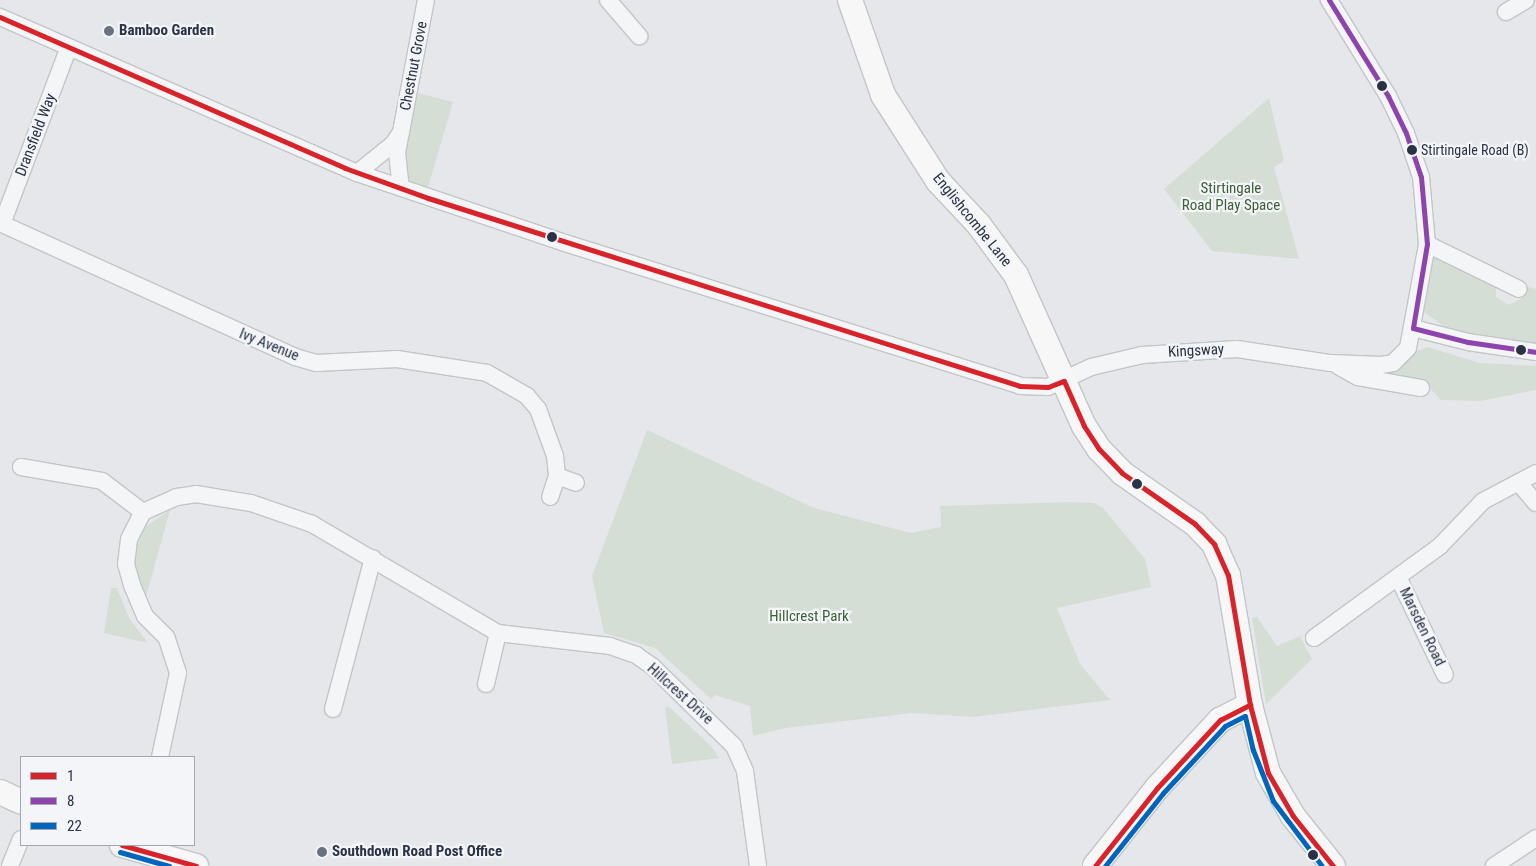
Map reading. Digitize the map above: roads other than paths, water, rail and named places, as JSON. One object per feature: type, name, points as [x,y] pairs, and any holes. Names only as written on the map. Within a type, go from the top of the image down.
[{"type":"street","name":"Chestnut Grove","points":[[401,188],[397,152],[426,0]]},
{"type":"street","points":[[608,0],[639,36]]},
{"type":"street","name":"Englishcombe Lane","points":[[850,0],[883,95],[938,181],[979,225],[1016,275],[1084,426],[1099,449],[1122,473],[1196,524],[1214,544],[1228,575],[1250,705],[1260,748],[1272,781],[1316,850],[1333,866]]},
{"type":"street","points":[[1329,0],[1388,96],[1406,133],[1421,177],[1427,244],[1413,328],[1468,342],[1536,352]]},
{"type":"street","points":[[1506,12],[1526,0]]},
{"type":"street","name":"Kingsway","points":[[0,16],[357,173],[818,323],[1020,386],[1048,387],[1099,365],[1142,355],[1175,351],[1237,349],[1331,363],[1381,365],[1392,363],[1403,354],[1408,348],[1413,328]]},
{"type":"street","name":"Dransfield Way","points":[[1,223],[69,47]]},
{"type":"street","name":"Chestnut Grove","points":[[357,173],[393,144],[401,132]]},
{"type":"street","name":"Ivy Avenue","points":[[1,223],[295,357],[316,363],[397,359],[487,373],[527,396],[538,409],[551,439],[556,476],[550,497]]},
{"type":"street","points":[[1427,244],[1519,289]]},
{"type":"street","name":"Kingsway","points":[[1331,363],[1358,377],[1421,388]]},
{"type":"street","points":[[21,467],[102,482],[143,512],[129,539],[126,564],[145,616],[166,637],[173,652],[178,673],[160,756]]},
{"type":"street","name":"Marsden Road","points":[[1314,638],[1399,579],[1440,546],[1483,501],[1536,473]]},
{"type":"street","points":[[556,476],[576,483]]},
{"type":"street","points":[[1519,483],[1536,504]]},
{"type":"street","name":"Hillcrest Drive","points":[[143,512],[177,497],[196,494],[251,503],[312,524],[373,558],[498,633],[610,646],[636,655],[653,667],[734,746],[745,770],[758,866]]},
{"type":"street","points":[[333,710],[373,558]]},
{"type":"street","name":"Marsden Road","points":[[1399,579],[1445,675]]},
{"type":"street","points":[[486,684],[498,633]]},
{"type":"street","points":[[1095,866],[1156,788],[1220,720],[1250,705]]},
{"type":"street","points":[[0,792],[20,802]]},
{"type":"street","points":[[1494,866],[1536,838]]},
{"type":"street","points":[[10,866],[20,841]]},
{"type":"street","points":[[133,846],[196,866]]},
{"type":"place","name":"Bamboo Garden","points":[[109,31]]},
{"type":"place","name":"Stirtingale Road (B)","points":[[1412,150]]},
{"type":"place","name":"Southdown Road Post Office","points":[[322,852]]},
{"type":"park label","name":"Stirtingale Road Play Space","points":[[1231,196]]},
{"type":"park label","name":"Hillcrest Park","points":[[809,617]]}]
